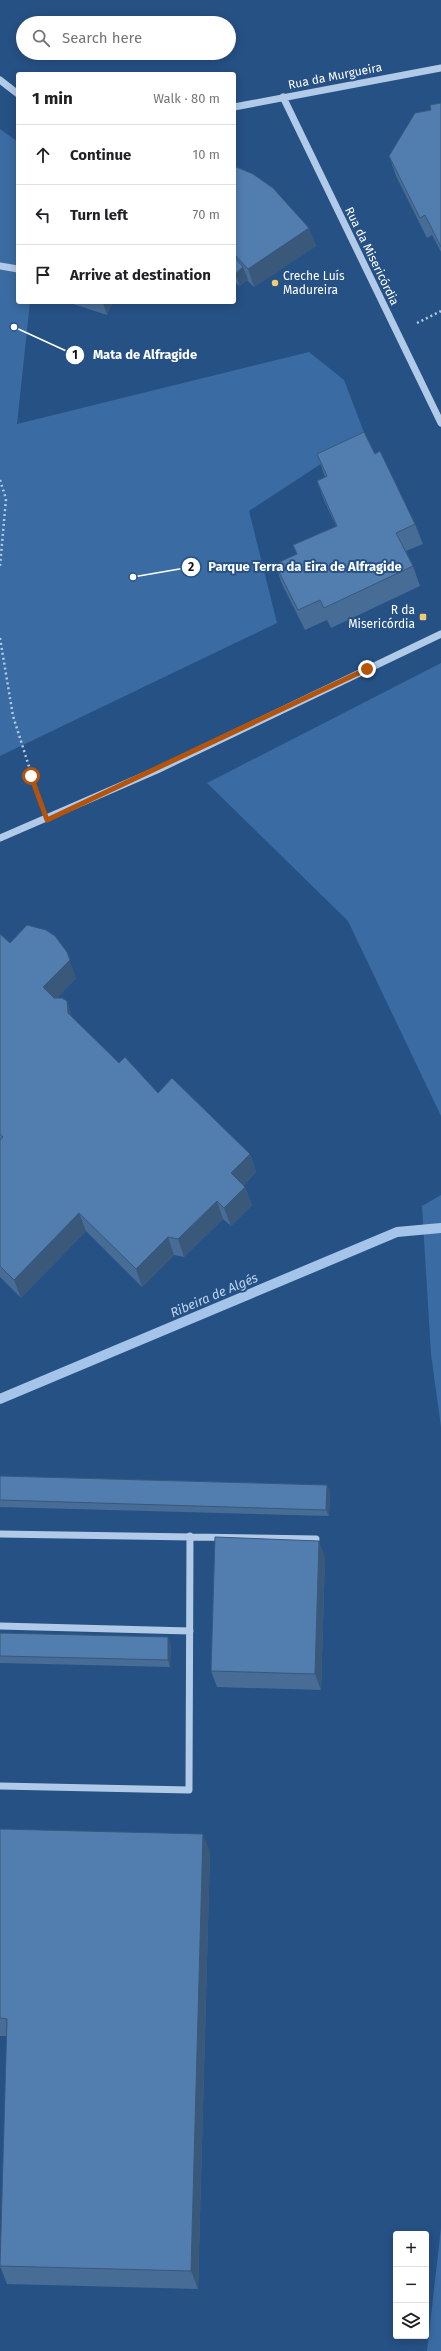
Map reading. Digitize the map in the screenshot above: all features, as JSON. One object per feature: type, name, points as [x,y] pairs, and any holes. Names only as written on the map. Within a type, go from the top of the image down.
[{"type":"street","name":"Rua da Murgueira","points":[[236,107],[441,68]]},
{"type":"street","points":[[0,80],[16,92]]},
{"type":"street","name":"Rua da Misericórdia","points":[[283,97],[441,423]]},
{"type":"street","points":[[0,266],[16,269]]},
{"type":"street","points":[[0,838],[47,820],[157,770],[441,634]]},
{"type":"street","points":[[0,1534],[316,1539]]},
{"type":"street","points":[[0,1786],[189,1790],[190,1536]]},
{"type":"street","points":[[0,1626],[190,1631]]},
{"type":"path","points":[[413,325],[441,311]]},
{"type":"path","points":[[0,480],[6,499],[0,566]]},
{"type":"path","points":[[0,638],[13,716],[47,820]]},
{"type":"shaded area","points":[[0,129],[16,141],[16,304],[30,304],[17,424],[309,352],[344,380],[365,435],[249,511],[277,623],[0,756]]},
{"type":"shaded area","points":[[441,663],[441,1116],[348,921],[207,783]]},
{"type":"shaded area","points":[[441,1195],[441,1427],[431,1354],[422,1206]]},
{"type":"shaded area","points":[[441,2228],[441,2351],[427,2351]]},
{"type":"building","points":[[441,103],[441,247],[425,215],[420,218],[389,156],[415,113],[431,110],[430,105]]},
{"type":"building","points":[[236,167],[253,174],[273,188],[309,228],[248,269],[236,256]]},
{"type":"building","points":[[236,259],[243,267],[236,273]]},
{"type":"building","points":[[364,432],[375,454],[380,451],[415,524],[396,533],[413,566],[324,608],[320,600],[298,610],[275,564],[297,554],[293,545],[337,526],[317,481],[327,476],[317,454]]},
{"type":"building","points":[[27,925],[46,930],[55,936],[67,952],[70,960],[43,987],[54,998],[62,998],[67,1001],[68,1013],[119,1063],[125,1057],[158,1093],[172,1078],[250,1154],[231,1173],[245,1187],[224,1208],[217,1201],[178,1239],[168,1237],[136,1269],[79,1213],[14,1280],[0,1266],[0,1140],[3,1137],[0,1134],[0,934],[10,943]]},
{"type":"building","points":[[0,1476],[327,1485],[326,1510],[0,1500]]},
{"type":"building","points":[[215,1537],[319,1541],[315,1674],[211,1671]]},
{"type":"building","points":[[0,1633],[168,1637],[168,1660],[0,1656]]},
{"type":"building","points":[[0,1829],[203,1834],[191,2271],[0,2266],[7,2019],[0,2018]]},
{"type":"waterway","name":"Ribeira de Algés","points":[[0,1399],[397,1232],[441,1228]]},
{"type":"place","name":"Creche Luís Madureira","points":[[275,283]]},
{"type":"place","name":"Mata de Alfragide","points":[[14,327]]},
{"type":"place","name":"Parque Terra da Eira de Alfragide","points":[[133,577]]},
{"type":"place","name":"R da Misericórdia","points":[[423,617]]},
{"type":"route","points":[[31,776],[47,820],[157,770],[367,669]]}]
